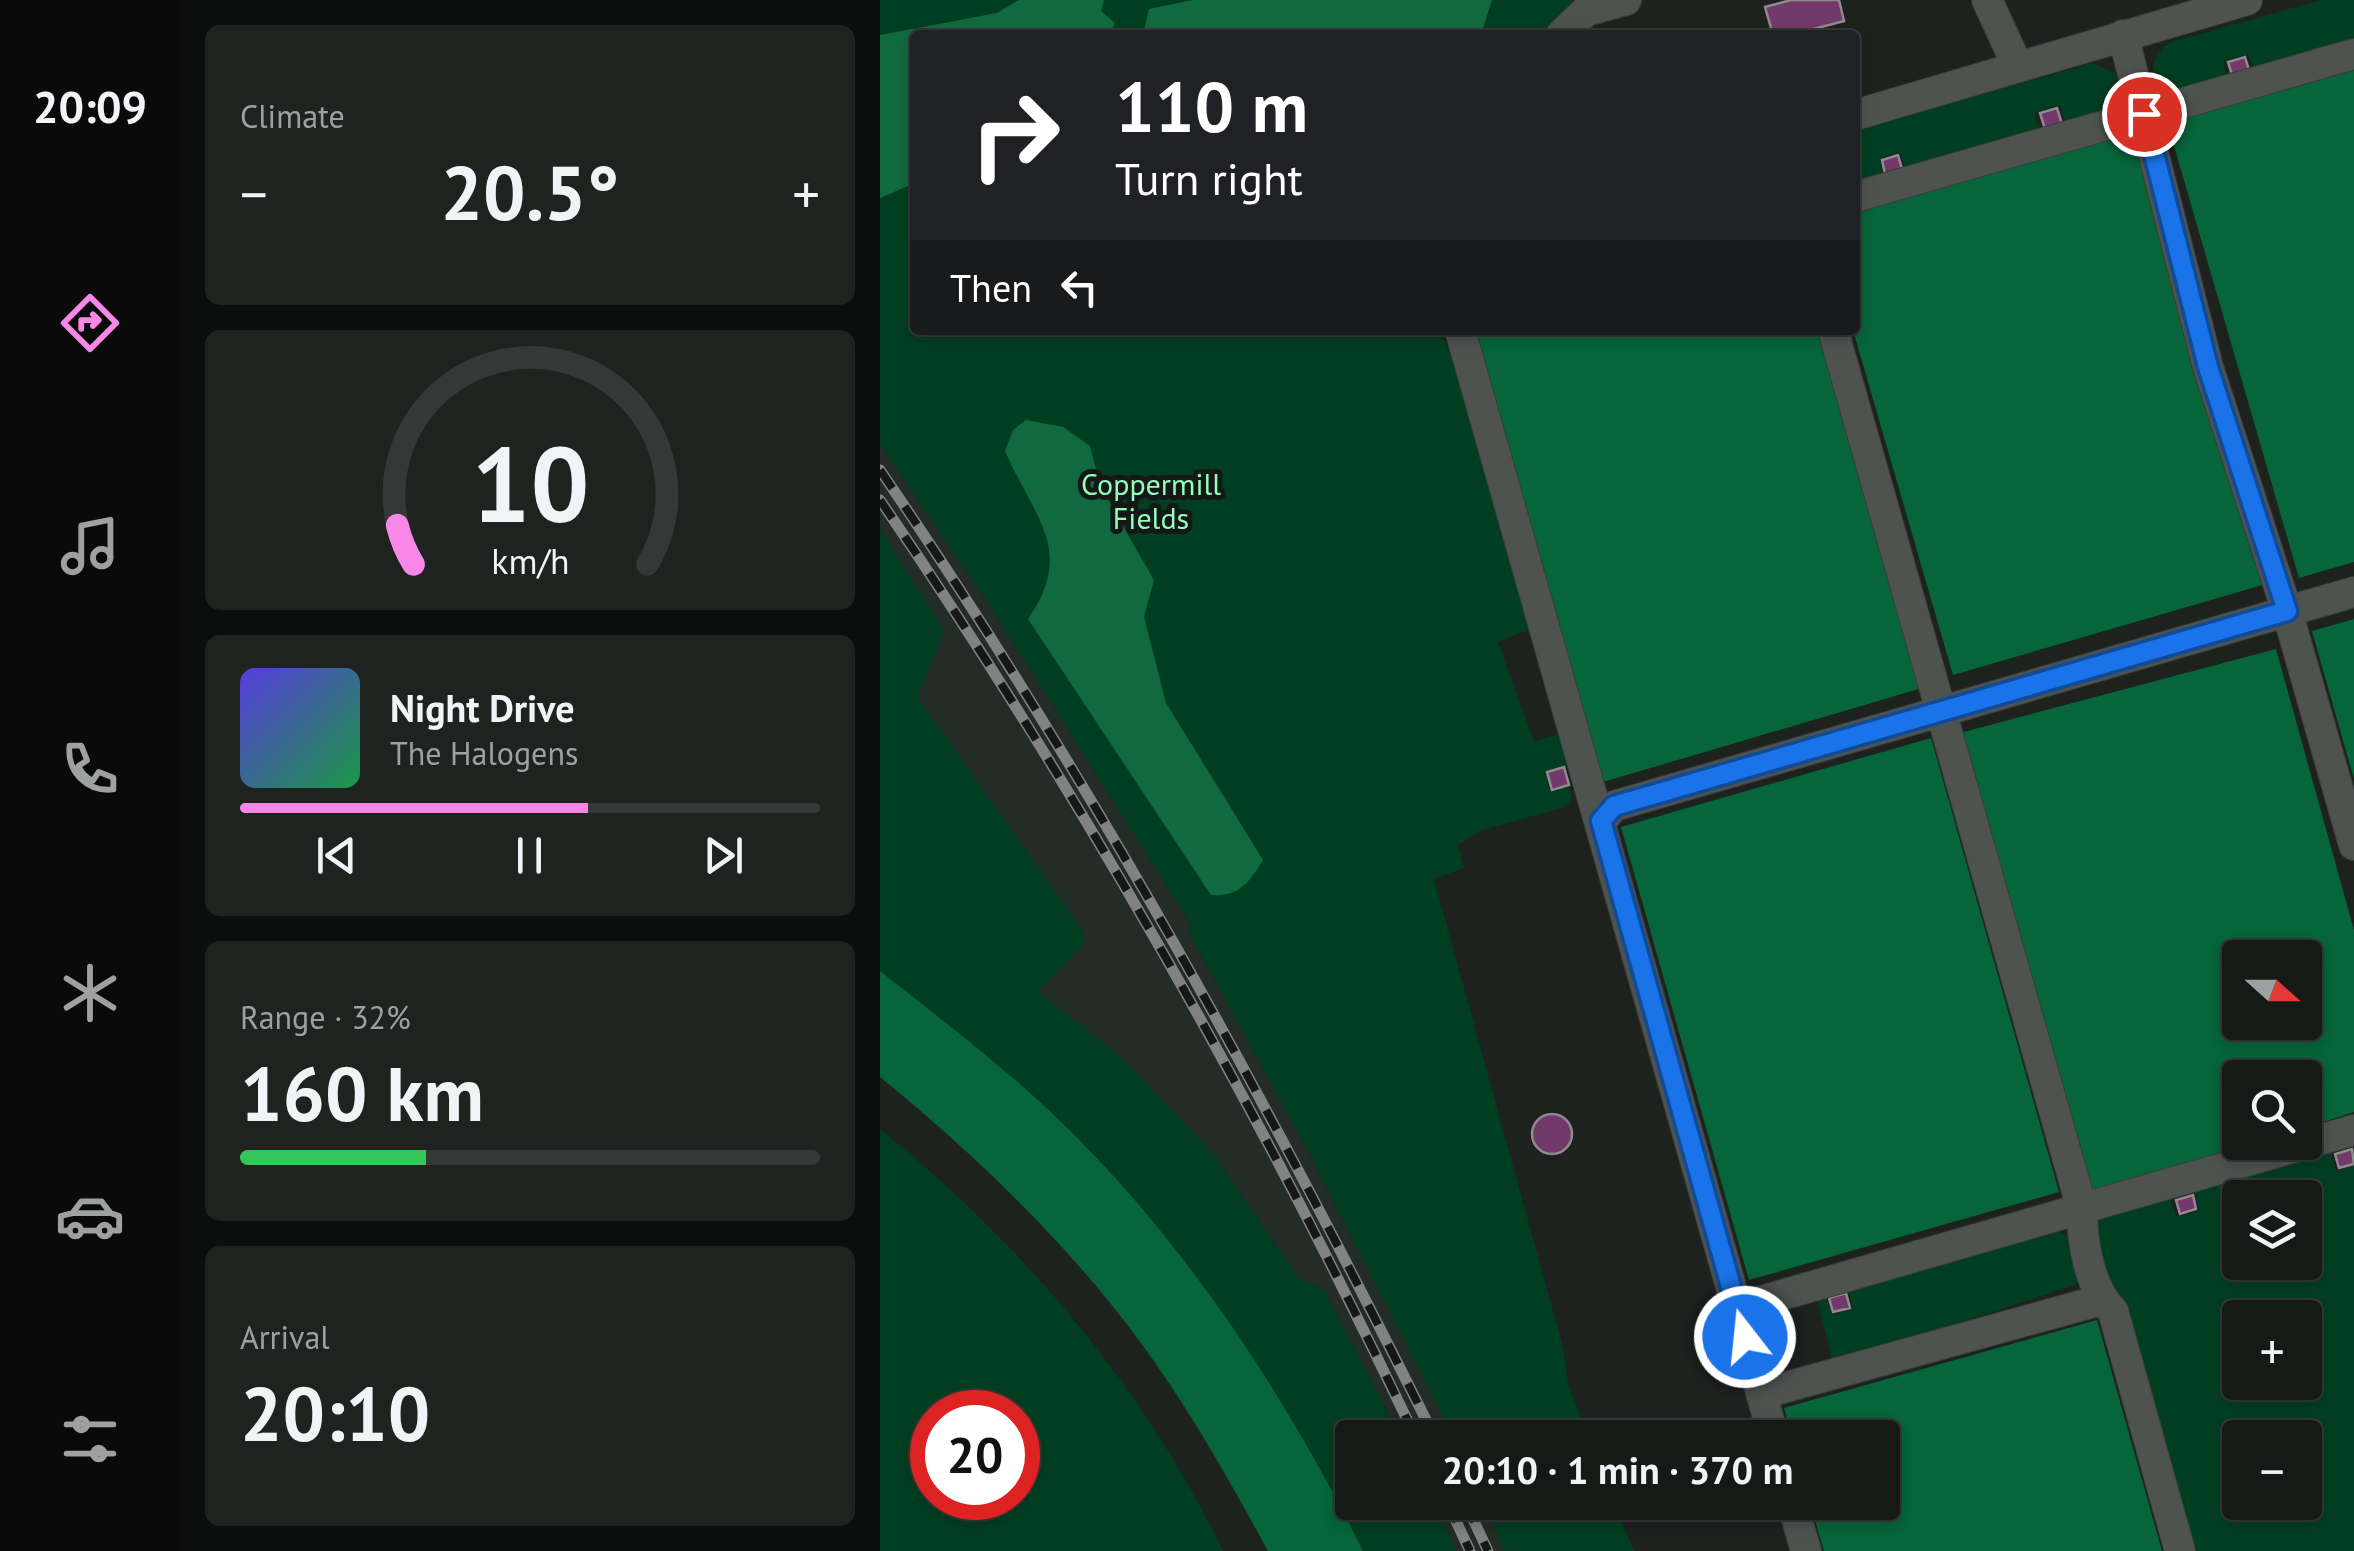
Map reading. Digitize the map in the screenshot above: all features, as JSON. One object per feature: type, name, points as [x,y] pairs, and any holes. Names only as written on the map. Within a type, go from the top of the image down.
[{"type":"lane","points":[[1567,30],[1586,12],[1626,0]]},
{"type":"lane","points":[[1988,0],[2018,66]]},
{"type":"lane","points":[[1860,113],[2123,36],[2203,6],[2247,0]]},
{"type":"lane","points":[[2123,36],[2208,367],[2287,611],[2354,845]]},
{"type":"lane","points":[[1860,195],[2354,54]]},
{"type":"lane","points":[[1461,335],[1769,1420]]},
{"type":"lane","points":[[1834,335],[2082,1208],[2082,1232],[2101,1300],[2112,1311],[2180,1551]]},
{"type":"lane","points":[[1601,821],[1614,806],[2354,592]]},
{"type":"lane","points":[[1736,1308],[2354,1130]]},
{"type":"lane","points":[[1761,1394],[2101,1300]]},
{"type":"lane","points":[[1797,1520],[1806,1551]]},
{"type":"shaded area","points":[[1019,0],[1104,0],[1101,11],[1115,23],[1112,30],[910,30],[910,185],[880,198],[880,35],[997,13]]},
{"type":"shaded area","points":[[1193,0],[1492,0],[1483,30],[1144,30],[1149,9]]},
{"type":"shaded area","points":[[2354,64],[2354,562],[2299,578],[2166,118]]},
{"type":"shaded area","points":[[2135,127],[2266,584],[1953,675],[1854,335],[1860,335],[1860,208]]},
{"type":"shaded area","points":[[1472,335],[1818,335],[1922,688],[1603,782]]},
{"type":"shaded area","points":[[1026,420],[1063,427],[1090,446],[1101,488],[1154,580],[1144,617],[1166,703],[1263,860],[1237,891],[1211,895],[1028,619],[1049,573],[1049,553],[1038,515],[1005,451],[1013,430]]},
{"type":"shaded area","points":[[880,444],[994,612],[1190,923],[1189,933],[1308,1151],[1444,1420],[1391,1420],[1325,1291],[1298,1277],[1211,1151],[1122,1058],[1037,990],[1084,943],[1082,930],[916,696],[943,631],[880,529]]},
{"type":"shaded area","points":[[2354,619],[2354,779],[2312,631]]},
{"type":"shaded area","points":[[2276,649],[2354,930],[2354,1112],[2322,1122],[2322,1060],[2222,1060],[2222,1154],[2088,1196],[1956,734]]},
{"type":"shaded area","points":[[1931,738],[2059,1192],[1749,1280],[1621,827]]},
{"type":"shaded area","points":[[880,971],[1028,1091],[1080,1140],[1174,1248],[1258,1365],[1335,1498],[1335,1520],[1347,1520],[1363,1551],[1268,1551],[1192,1418],[1116,1310],[1004,1187],[880,1077]]},
{"type":"shaded area","points":[[2097,1320],[2162,1551],[1824,1551],[1815,1520],[1900,1520],[1900,1420],[1787,1420],[1784,1408]]},
{"type":"shaded area","points":[[1442,1520],[1491,1520],[1505,1551],[1457,1551]]},
{"type":"green space","name":"Coppermill Fields","points":[[880,0],[1435,0],[1425,30],[910,30],[910,335],[1443,335],[1496,485],[1532,628],[1498,642],[1534,741],[1560,734],[1569,762],[1552,789],[1569,785],[1572,798],[1566,807],[1479,831],[1458,845],[1464,868],[1434,879],[1564,1351],[1568,1385],[1582,1420],[1444,1420],[1308,1151],[1189,933],[1190,923],[994,612],[880,444]]},
{"type":"green space","points":[[1492,0],[1587,0],[1549,30],[1483,30]]},
{"type":"green space","points":[[2321,0],[2354,0],[2354,45],[2254,73],[2248,54],[2223,61],[2228,81],[2160,94],[2153,67],[2168,43]]},
{"type":"green space","points":[[2093,63],[2116,74],[2122,99],[2111,117],[2067,129],[2060,105],[2035,112],[2041,136],[1907,175],[1900,151],[1879,158],[1885,181],[1860,188],[1860,130]]},
{"type":"green space","points":[[880,529],[944,631],[917,697],[1082,930],[1084,943],[1038,991],[1122,1058],[1211,1151],[1298,1277],[1325,1291],[1391,1420],[1335,1420],[1335,1498],[1258,1365],[1174,1248],[1128,1193],[1028,1091],[880,971]]},
{"type":"green space","points":[[880,1129],[983,1221],[1075,1321],[1155,1431],[1223,1551],[880,1551]]},
{"type":"green space","points":[[2330,1149],[2336,1171],[2354,1166],[2354,1551],[2187,1551],[2099,1259],[2093,1219],[2169,1194],[2176,1217],[2200,1211],[2193,1187],[2290,1160],[2322,1160],[2322,1151]]},
{"type":"green space","points":[[2055,1230],[2070,1239],[2080,1272],[2076,1285],[1833,1363],[1817,1299],[1826,1296],[1832,1315],[1853,1309],[1848,1289]]},
{"type":"green space","points":[[1347,1520],[1442,1520],[1457,1551],[1363,1551]]},
{"type":"green space","points":[[1491,1520],[1621,1520],[1634,1551],[1505,1551]]},
{"type":"building","points":[[1791,0],[1839,0],[1844,21],[1810,30],[1772,30],[1765,7]]},
{"type":"building","points":[[2245,57],[2249,70],[2232,75],[2228,62]]},
{"type":"building","points":[[2057,108],[2062,124],[2045,129],[2040,113]]},
{"type":"building","points":[[1898,155],[1902,169],[1885,174],[1882,160]]},
{"type":"building","points":[[1564,767],[1569,785],[1552,790],[1547,772]]},
{"type":"building","points":[[1552,1114],[1566,1120],[1572,1134],[1566,1148],[1552,1154],[1538,1148],[1532,1134],[1538,1120]]},
{"type":"building","points":[[2352,1149],[2354,1164],[2339,1168],[2335,1154]]},
{"type":"building","points":[[2193,1195],[2196,1209],[2180,1214],[2176,1200]]},
{"type":"building","points":[[1846,1293],[1850,1308],[1833,1312],[1829,1298]]},
{"type":"railway","points":[[880,470],[958,586],[1105,823],[1242,1066],[1426,1420]]},
{"type":"railway","points":[[880,500],[1028,726],[1166,958],[1295,1196],[1407,1420]]},
{"type":"railway","points":[[1455,1520],[1470,1551]]},
{"type":"railway","points":[[1473,1520],[1488,1551]]},
{"type":"route","points":[[1745,1337],[1601,821],[1614,806],[2287,611],[2208,367],[2144,114]]}]
